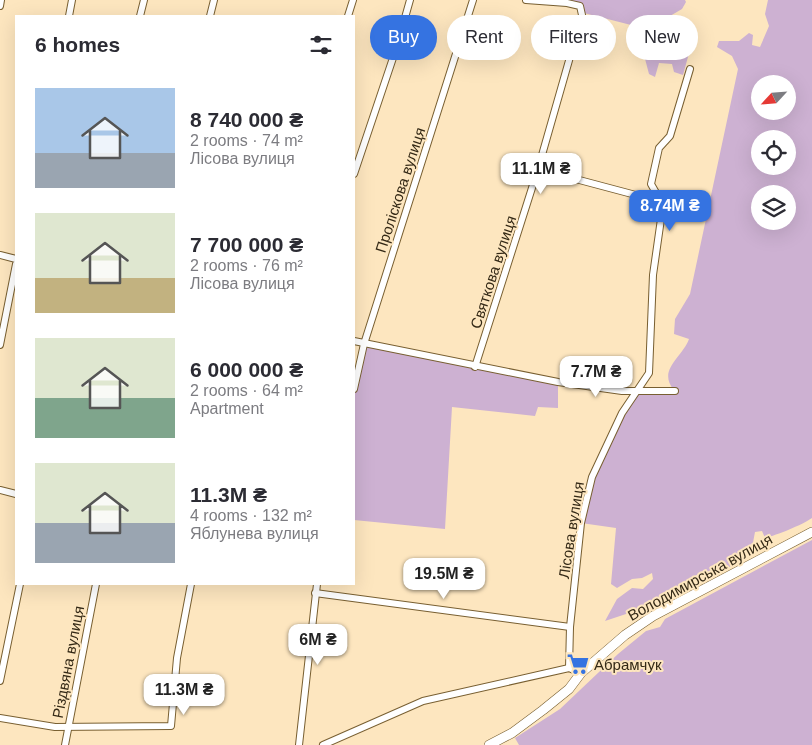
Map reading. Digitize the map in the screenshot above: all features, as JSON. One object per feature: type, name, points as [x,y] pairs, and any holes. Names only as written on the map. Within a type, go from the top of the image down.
[{"type":"main road","name":"Володимирська вулиця","points":[[490,745],[512,733],[543,710],[569,689],[581,673],[625,635],[653,616],[812,532]]},
{"type":"street","points":[[0,6],[1,0]]},
{"type":"street","points":[[69,15],[72,0]]},
{"type":"street","points":[[140,15],[144,0]]},
{"type":"street","points":[[210,15],[214,0]]},
{"type":"street","points":[[348,15],[353,0]]},
{"type":"street","points":[[355,171],[397,46],[410,0]]},
{"type":"street","name":"Проліскова вулиця","points":[[355,384],[364,344],[473,0]]},
{"type":"street","name":"Святкова вулиця","points":[[476,366],[538,169],[582,16],[580,6],[567,3],[526,0]]},
{"type":"street","name":"Лісова вулиця","points":[[569,668],[570,627],[581,523],[592,476],[608,440],[636,391],[649,373],[653,275],[664,205],[651,184],[659,148],[670,136],[690,69]]},
{"type":"street","points":[[538,169],[662,202]]},
{"type":"street","points":[[0,255],[15,259]]},
{"type":"street","points":[[0,345],[15,269]]},
{"type":"street","points":[[355,341],[558,382],[636,391],[674,391]]},
{"type":"street","points":[[0,490],[15,494]]},
{"type":"street","points":[[0,681],[20,585]]},
{"type":"street","name":"Різдвяна вулиця","points":[[65,745],[96,585]]},
{"type":"street","points":[[0,718],[55,727],[68,725],[171,726],[178,658],[191,585]]},
{"type":"street","points":[[299,745],[317,585]]},
{"type":"street","points":[[315,593],[570,627]]},
{"type":"street","points":[[323,745],[423,701],[569,668],[581,673]]},
{"type":"shaded area","points":[[569,0],[685,0],[686,2],[682,9],[672,15],[626,15],[626,24],[616,21],[616,15],[592,15],[584,13]]},
{"type":"shaded area","points":[[768,0],[812,0],[812,518],[789,530],[765,538],[762,531],[755,532],[751,553],[720,573],[698,574],[668,600],[605,621],[617,599],[632,588],[643,589],[653,579],[652,573],[642,578],[632,579],[617,588],[611,584],[616,528],[581,523],[592,477],[636,391],[674,390],[669,383],[669,370],[689,339],[674,334],[675,319],[690,294],[738,69],[732,56],[717,47],[719,41],[739,41],[749,33],[753,35],[752,45],[760,47],[769,26],[765,14]]},
{"type":"shaded area","points":[[645,60],[687,60],[683,75],[674,72],[672,64],[659,63],[655,77],[649,74]]},
{"type":"shaded area","points":[[364,344],[558,382],[558,408],[538,407],[535,416],[452,407],[445,529],[355,520],[355,384]]},
{"type":"shaded area","points":[[812,540],[812,745],[519,745],[515,738],[560,709],[618,654],[646,631],[660,627],[665,619]]},
{"type":"place","name":"Абрамчук","points":[[578,664]]}]
